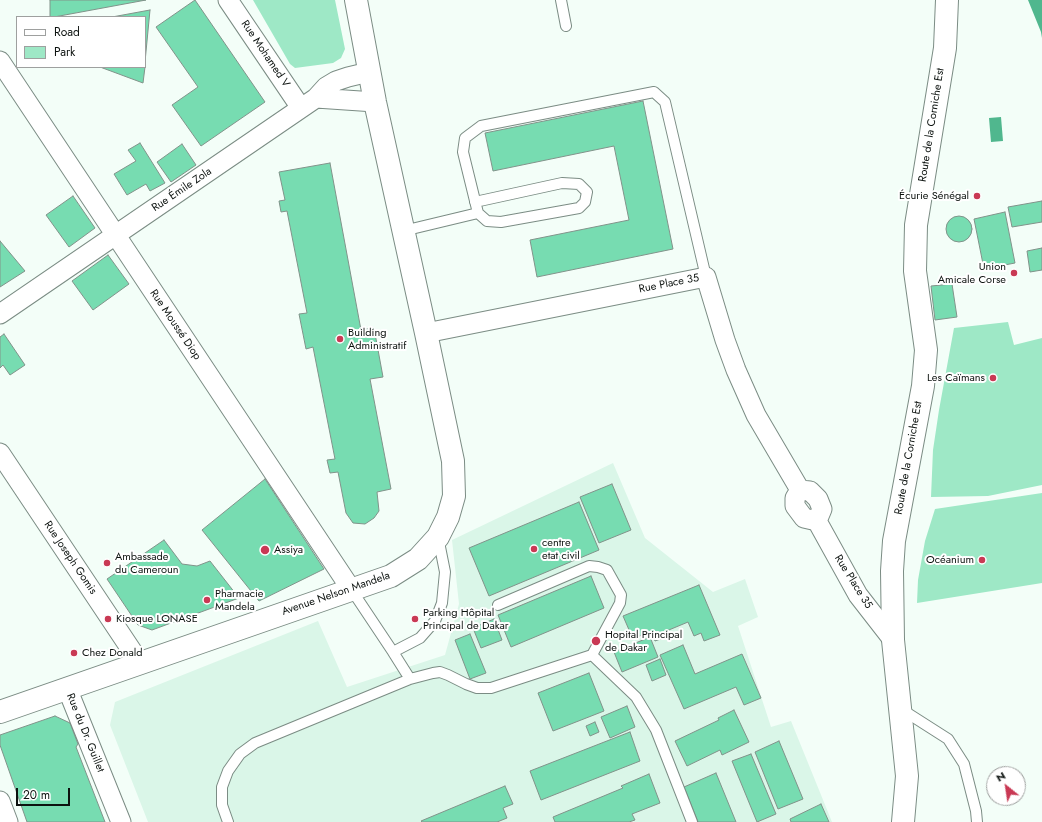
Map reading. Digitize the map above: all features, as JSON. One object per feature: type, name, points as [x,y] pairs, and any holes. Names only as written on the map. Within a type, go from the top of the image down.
[{"type":"street","name":"Rue Mohamed V","points":[[228,0],[309,103]]},
{"type":"street","name":"Avenue Nelson Mandela","points":[[0,712],[391,576],[418,559],[438,537],[448,517],[454,496],[453,461],[375,102],[356,0]]},
{"type":"street","name":"Route de la Corniche Est","points":[[903,822],[907,776],[893,640],[892,571],[894,541],[923,386],[926,350],[915,272],[916,225],[945,48],[947,0]]},
{"type":"street","name":"Rue Moussé Diop","points":[[0,60],[351,589]]},
{"type":"street","name":"Rue Émile Zola","points":[[0,314],[309,103],[326,87],[348,76],[369,72]]},
{"type":"street","points":[[309,103],[375,102]]},
{"type":"street","name":"Rue Place 35","points":[[426,333],[706,277],[725,340],[736,370],[756,415],[800,490],[810,491],[818,499],[822,509],[817,521],[858,596],[893,640]]},
{"type":"street","name":"Rue Joseph Gomis","points":[[0,454],[140,663]]},
{"type":"street","name":"Rue du Dr. Guillet","points":[[66,688],[121,822]]},
{"type":"street","points":[[0,801],[8,822]]},
{"type":"lane","points":[[561,0],[566,26]]},
{"type":"lane","points":[[475,202],[562,183],[579,184],[587,192],[585,202],[579,208],[501,222],[488,221],[478,213],[475,202],[463,152],[465,138],[481,126],[654,92],[665,102],[706,277]]},
{"type":"lane","points":[[403,231],[478,213]]},
{"type":"lane","points":[[393,652],[420,638],[435,621],[442,603],[446,572],[438,537]]},
{"type":"lane","points":[[228,822],[222,804],[222,787],[228,771],[240,754],[255,743],[410,679],[440,672],[477,688],[490,688],[592,655],[620,603],[621,595],[607,570],[598,566],[589,566],[498,605]]},
{"type":"lane","points":[[351,589],[410,679]]},
{"type":"lane","points":[[592,655],[636,697],[656,730],[692,822]]},
{"type":"lane","points":[[901,709],[948,739],[964,764],[976,811],[977,822]]},
{"type":"shaded area","points":[[1028,0],[1042,0],[1042,38],[1041,32]]},
{"type":"shaded area","points":[[1001,117],[1003,141],[991,142],[989,118]]},
{"type":"shaded area","name":"Hopital Principal de Dakar","points":[[613,463],[645,538],[713,592],[745,579],[758,617],[738,626],[771,727],[791,721],[832,822],[148,822],[110,725],[115,702],[318,621],[347,687],[445,655],[459,604],[452,540]]},
{"type":"green space","points":[[253,0],[335,0],[345,49],[341,58],[333,63],[295,68],[290,64]]},
{"type":"green space","name":"Les Caïmans","points":[[1008,322],[1014,345],[1042,338],[1042,485],[988,496],[931,497],[933,450],[954,328]]},
{"type":"green space","name":"Océanium","points":[[1042,493],[1042,583],[917,603],[918,580],[925,541],[935,509]]},
{"type":"building","points":[[50,0],[146,0],[59,16],[50,16]]},
{"type":"building","points":[[195,0],[265,102],[201,146],[172,105],[198,87],[156,27]]},
{"type":"building","points":[[150,10],[146,52],[146,16],[117,16]]},
{"type":"building","points":[[103,68],[145,68],[143,83]]},
{"type":"building","points":[[643,101],[673,249],[537,277],[530,240],[629,220],[614,146],[493,171],[485,133]]},
{"type":"building","points":[[140,143],[165,183],[150,191],[146,184],[127,195],[114,174],[136,161],[128,150]]},
{"type":"building","points":[[182,144],[196,165],[171,182],[157,162]]},
{"type":"building","name":"Building Administratif","points":[[330,163],[361,330],[374,328],[383,377],[370,379],[391,489],[377,492],[379,511],[374,518],[365,524],[353,523],[346,513],[338,472],[330,473],[327,460],[335,459],[313,347],[306,349],[299,314],[307,313],[287,211],[281,212],[279,201],[285,200],[279,172]]},
{"type":"building","points":[[73,196],[95,228],[69,247],[46,215]]},
{"type":"building","points":[[1042,201],[1042,222],[1012,227],[1008,207]]},
{"type":"building","points":[[1005,212],[1015,263],[984,269],[974,219]]},
{"type":"building","points":[[959,216],[968,220],[972,229],[968,238],[959,242],[950,238],[946,229],[950,220]]},
{"type":"building","points":[[0,241],[25,271],[0,287]]},
{"type":"building","points":[[1042,248],[1042,270],[1030,272],[1027,251]]},
{"type":"building","points":[[108,255],[129,284],[93,310],[72,281]]},
{"type":"building","points":[[952,284],[957,317],[935,320],[931,286]]},
{"type":"building","points":[[4,334],[25,365],[10,375],[3,365],[0,368],[0,337]]},
{"type":"building","name":"Assiya","points":[[265,479],[324,569],[259,601],[202,530]]},
{"type":"building","points":[[612,484],[631,530],[599,543],[580,497]]},
{"type":"building","name":"centre etat civil","points":[[579,502],[599,550],[489,596],[469,548]]},
{"type":"building","points":[[164,540],[182,564],[197,566],[210,561],[239,598],[152,630],[138,625],[107,579]]},
{"type":"building","points":[[591,576],[604,608],[511,647],[498,615]]},
{"type":"building","points":[[699,585],[720,635],[704,641],[701,633],[694,636],[688,622],[664,632],[666,637],[655,641],[651,631],[633,639],[623,616]]},
{"type":"building","points":[[494,619],[502,640],[481,648],[473,628]]},
{"type":"building","points":[[470,634],[486,673],[470,679],[455,640]]},
{"type":"building","points":[[650,637],[658,657],[622,672],[614,652]]},
{"type":"building","points":[[683,645],[695,674],[742,654],[761,698],[744,705],[736,687],[684,709],[660,655]]},
{"type":"building","points":[[660,659],[666,675],[652,681],[646,665]]},
{"type":"building","points":[[589,673],[604,711],[553,731],[538,693]]},
{"type":"building","points":[[627,706],[635,727],[610,738],[601,717]]},
{"type":"building","points":[[734,710],[749,742],[722,755],[720,750],[687,766],[675,741],[719,720],[718,718]]},
{"type":"building","points":[[55,716],[70,723],[78,744],[76,747],[105,822],[27,822],[0,745],[0,735]]},
{"type":"building","points":[[595,722],[599,732],[590,736],[586,726]]},
{"type":"building","points":[[630,732],[640,761],[541,800],[530,771]]},
{"type":"building","points":[[779,741],[803,799],[778,809],[755,752]]},
{"type":"building","points":[[751,754],[776,814],[757,822],[732,761]]},
{"type":"building","points":[[716,773],[736,822],[698,822],[684,787]]},
{"type":"building","points":[[649,774],[660,803],[632,814],[635,820],[629,822],[555,822],[553,817],[623,788],[621,786]]},
{"type":"building","points":[[505,786],[513,804],[503,808],[507,818],[497,822],[421,821]]},
{"type":"building","points":[[821,804],[829,822],[791,822],[790,819]]},
{"type":"place","name":"Écurie Sénégal","points":[[977,196]]},
{"type":"place","name":"Union Amicale Corse","points":[[1014,273]]},
{"type":"place","name":"Building Administratif","points":[[340,339]]},
{"type":"place","name":"Les Caïmans","points":[[993,378]]},
{"type":"place","name":"centre etat civil","points":[[534,549]]},
{"type":"place","name":"Assiya","points":[[265,550]]},
{"type":"place","name":"Océanium","points":[[982,560]]},
{"type":"place","name":"Ambassade du Cameroun","points":[[107,563]]},
{"type":"place","name":"Pharmacie Mandela","points":[[207,600]]},
{"type":"place","name":"Kiosque LONASE","points":[[108,619]]},
{"type":"place","name":"Parking Hôpital Principal de Dakar","points":[[415,619]]},
{"type":"place","name":"Hopital Principal de Dakar","points":[[596,641]]},
{"type":"place","name":"Chez Donald","points":[[74,653]]}]
